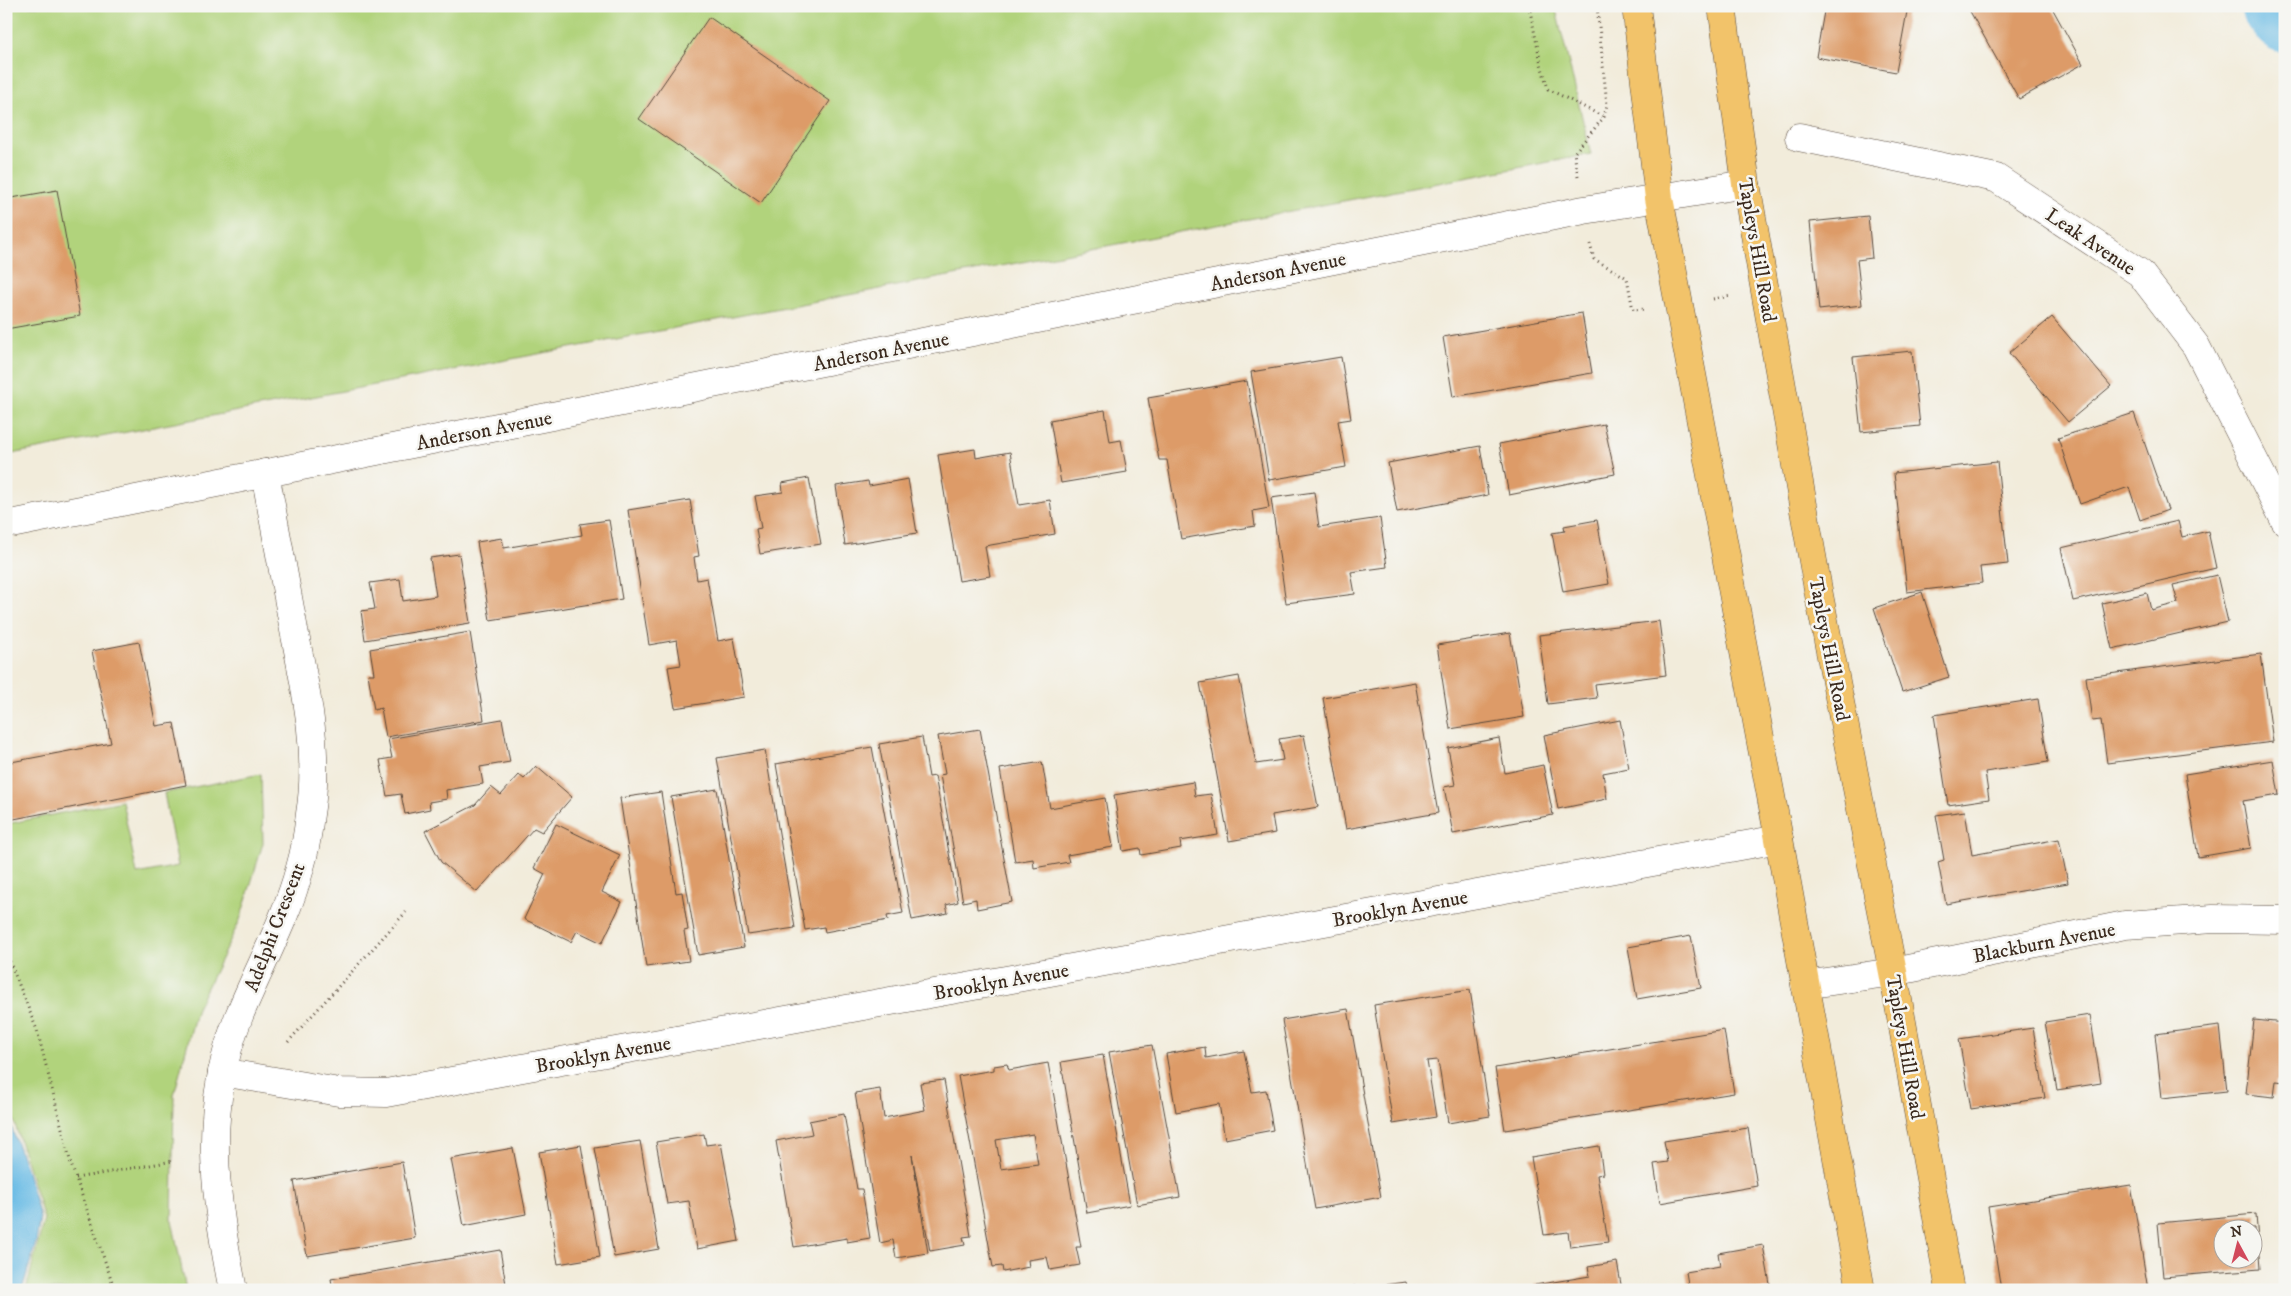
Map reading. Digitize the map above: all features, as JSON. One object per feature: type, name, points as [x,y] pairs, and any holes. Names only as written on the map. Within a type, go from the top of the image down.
[{"type":"main road","points":[[1636,6],[1659,198],[1680,303],[1861,1290]]},
{"type":"main road","name":"Tapleys Hill Road","points":[[1722,6],[1746,184],[1819,595],[1893,972],[1950,1290]]},
{"type":"street","name":"Leak Avenue","points":[[1799,137],[1996,178],[2140,273],[2196,346],[2285,521]]},
{"type":"street","name":"Anderson Avenue","points":[[16,523],[796,369],[1584,210],[1746,184]]},
{"type":"street","name":"Adelphi Crescent","points":[[233,1290],[219,1222],[214,1164],[216,1112],[222,1072],[238,1018],[284,914],[300,868],[311,812],[313,757],[307,695],[265,473]]},
{"type":"street","name":"Brooklyn Avenue","points":[[222,1072],[339,1092],[386,1093],[1779,839]]},
{"type":"street","name":"Blackburn Avenue","points":[[1805,985],[1893,972],[2124,926],[2213,919],[2285,920]]},
{"type":"path","points":[[1529,6],[1548,89],[1604,117]]},
{"type":"path","points":[[1574,153],[1604,117],[1607,105],[1597,6]]},
{"type":"path","points":[[1591,246],[1594,259],[1627,278],[1633,310],[1765,291]]},
{"type":"path","points":[[288,1042],[406,912]]},
{"type":"path","points":[[6,952],[37,1030],[76,1178],[115,1290]]},
{"type":"path","points":[[76,1178],[173,1161]]},
{"type":"green space","points":[[6,6],[1555,6],[1591,154],[6,455]]},
{"type":"green space","points":[[261,774],[263,843],[240,920],[197,1008],[174,1095],[172,1220],[186,1290],[26,1290],[44,1219],[6,1095],[6,824],[122,801],[137,874],[178,866],[164,793]]},
{"type":"water","points":[[6,1112],[27,1171],[40,1217],[36,1243],[22,1290],[6,1290]]},
{"type":"building","points":[[1825,6],[1908,6],[1896,72],[1816,57]]},
{"type":"building","points":[[1967,6],[2051,6],[2083,64],[2019,99]]},
{"type":"building","points":[[709,17],[830,101],[761,203],[639,119]]},
{"type":"building","points":[[57,190],[80,316],[6,329],[6,199]]},
{"type":"building","points":[[1868,216],[1872,258],[1857,260],[1862,305],[1819,310],[1810,222]]},
{"type":"building","points":[[1582,313],[1592,373],[1453,397],[1443,337]]},
{"type":"building","points":[[2052,317],[2111,386],[2068,422],[2009,353]]},
{"type":"building","points":[[1912,351],[1920,426],[1861,432],[1853,357]]},
{"type":"building","points":[[1341,357],[1351,419],[1338,421],[1346,467],[1269,480],[1251,372]]},
{"type":"building","points":[[1247,381],[1269,508],[1253,511],[1255,526],[1181,539],[1167,460],[1159,460],[1148,398]]},
{"type":"building","points":[[1105,410],[1110,442],[1121,440],[1127,472],[1061,483],[1050,420]]},
{"type":"building","points":[[2134,413],[2168,510],[2140,520],[2129,487],[2080,504],[2058,438]]},
{"type":"building","points":[[1604,424],[1615,474],[1509,495],[1499,444]]},
{"type":"building","points":[[1480,446],[1488,495],[1397,512],[1388,463]]},
{"type":"building","points":[[975,449],[976,458],[1010,452],[1019,505],[1050,500],[1055,534],[985,546],[990,576],[959,581],[938,455]]},
{"type":"building","points":[[1997,462],[2008,564],[1980,567],[1982,583],[1907,592],[1894,473]]},
{"type":"building","points":[[809,478],[821,544],[760,554],[756,529],[761,528],[755,496],[783,492],[782,483]]},
{"type":"building","points":[[908,479],[917,533],[845,545],[836,486],[868,481],[869,486]]},
{"type":"building","points":[[1314,492],[1319,527],[1380,518],[1387,567],[1351,572],[1355,594],[1286,603],[1271,498]]},
{"type":"building","points":[[690,500],[699,556],[694,557],[697,580],[707,578],[718,641],[734,638],[744,697],[675,708],[668,667],[681,665],[677,640],[649,645],[628,510]]},
{"type":"building","points":[[609,520],[622,599],[490,620],[477,542],[502,538],[504,548],[582,535],[580,524]]},
{"type":"building","points":[[1597,520],[1609,584],[1563,592],[1552,533],[1565,531],[1564,526]]},
{"type":"building","points":[[2178,521],[2182,537],[2208,531],[2216,568],[2073,601],[2061,548]]},
{"type":"building","points":[[459,554],[470,623],[365,640],[361,611],[375,609],[370,583],[400,579],[403,601],[436,596],[430,558]]},
{"type":"building","points":[[2217,575],[2228,622],[2112,649],[2102,603],[2147,593],[2151,610],[2178,603],[2173,585]]},
{"type":"building","points":[[1922,592],[1949,677],[1902,692],[1874,608]]},
{"type":"building","points":[[1659,621],[1666,675],[1595,684],[1597,698],[1548,704],[1539,635]]},
{"type":"building","points":[[470,632],[484,720],[386,737],[381,708],[374,710],[368,674],[374,674],[370,649]]},
{"type":"building","points":[[1510,633],[1524,717],[1450,729],[1437,645]]},
{"type":"building","points":[[139,642],[156,726],[174,723],[186,785],[9,820],[6,805],[6,763],[111,743],[92,651]]},
{"type":"building","points":[[2261,654],[2273,742],[2107,763],[2101,720],[2092,721],[2086,677]]},
{"type":"building","points":[[1239,676],[1256,764],[1283,760],[1279,739],[1304,735],[1318,807],[1272,815],[1275,833],[1229,841],[1200,683]]},
{"type":"building","points":[[1415,682],[1438,813],[1346,829],[1323,698]]},
{"type":"building","points":[[2038,699],[2048,762],[1985,772],[1989,799],[1948,805],[1934,715]]},
{"type":"building","points":[[502,719],[510,762],[480,767],[483,784],[446,790],[447,799],[429,802],[430,809],[405,814],[401,794],[387,796],[380,760],[392,758],[388,739]]},
{"type":"building","points":[[1620,720],[1629,768],[1603,773],[1607,799],[1558,809],[1544,735]]},
{"type":"building","points":[[980,729],[1012,902],[977,909],[976,899],[963,902],[940,775],[945,774],[938,736]]},
{"type":"building","points":[[922,737],[929,777],[935,776],[958,902],[946,905],[948,913],[912,920],[879,744]]},
{"type":"building","points":[[1499,738],[1505,773],[1543,765],[1553,815],[1453,834],[1444,787],[1455,785],[1448,748]]},
{"type":"building","points":[[872,747],[903,913],[887,916],[888,920],[825,932],[824,927],[805,930],[776,764]]},
{"type":"building","points":[[765,750],[795,928],[748,935],[717,758]]},
{"type":"building","points":[[2273,760],[2279,795],[2243,801],[2251,848],[2198,857],[2185,774]]},
{"type":"building","points":[[1042,762],[1050,808],[1105,798],[1113,847],[1067,855],[1069,862],[1034,868],[1033,859],[1015,862],[1000,769]]},
{"type":"building","points":[[536,766],[572,797],[542,832],[534,828],[477,892],[441,862],[425,831],[475,805],[491,787],[501,795],[519,775],[524,779]]},
{"type":"building","points":[[1193,782],[1195,796],[1211,794],[1218,835],[1180,841],[1181,848],[1141,855],[1140,848],[1123,851],[1114,795]]},
{"type":"building","points":[[717,789],[744,947],[698,955],[671,797]]},
{"type":"building","points":[[661,792],[676,893],[682,892],[688,930],[684,931],[689,961],[646,967],[620,798]]},
{"type":"building","points":[[1965,811],[1972,855],[2059,839],[2068,883],[1946,904],[1938,862],[1944,860],[1936,815]]},
{"type":"building","points":[[556,824],[620,855],[602,892],[622,902],[602,943],[577,931],[571,942],[524,919],[545,874],[534,868]]},
{"type":"building","points":[[1691,936],[1701,988],[1637,999],[1628,947]]},
{"type":"building","points":[[1470,990],[1490,1116],[1448,1123],[1438,1060],[1427,1061],[1436,1117],[1393,1124],[1374,1005]]},
{"type":"building","points":[[1348,1009],[1381,1197],[1315,1209],[1282,1020]]},
{"type":"building","points":[[2090,1015],[2101,1083],[2057,1090],[2045,1022]]},
{"type":"building","points":[[2254,1020],[2285,1023],[2285,1082],[2276,1081],[2274,1097],[2246,1094]]},
{"type":"building","points":[[2220,1026],[2227,1091],[2162,1098],[2155,1034]]},
{"type":"building","points":[[2033,1028],[2045,1098],[1971,1109],[1959,1039]]},
{"type":"building","points":[[1724,1030],[1734,1093],[1505,1130],[1495,1068]]},
{"type":"building","points":[[1152,1045],[1180,1197],[1137,1205],[1109,1052]]},
{"type":"building","points":[[1205,1047],[1206,1058],[1244,1051],[1252,1092],[1266,1090],[1273,1130],[1225,1139],[1219,1104],[1176,1112],[1166,1054]]},
{"type":"building","points":[[1103,1055],[1130,1205],[1087,1213],[1061,1062]]},
{"type":"building","points":[[1048,1063],[1081,1247],[1076,1247],[1080,1265],[1050,1270],[1047,1257],[1028,1260],[1029,1267],[1003,1272],[1002,1266],[993,1267],[958,1076],[994,1070],[994,1066],[1007,1064],[1009,1070]],"holes":[[[1033,1134],[1038,1164],[1001,1169],[996,1140]]]},
{"type":"building","points":[[944,1080],[971,1236],[963,1237],[965,1245],[930,1251],[912,1155],[928,1253],[896,1258],[893,1240],[880,1243],[855,1093],[880,1089],[884,1118],[925,1110],[920,1083]]},
{"type":"building","points":[[844,1114],[857,1189],[862,1189],[870,1238],[847,1242],[847,1238],[794,1247],[776,1141],[812,1134],[809,1121]]},
{"type":"building","points":[[1748,1128],[1757,1186],[1660,1203],[1654,1164],[1668,1162],[1664,1141]]},
{"type":"building","points":[[704,1134],[706,1145],[721,1143],[739,1241],[697,1249],[689,1201],[667,1204],[656,1142]]},
{"type":"building","points":[[640,1141],[659,1249],[614,1257],[595,1148]]},
{"type":"building","points":[[581,1145],[600,1257],[558,1264],[539,1152]]},
{"type":"building","points":[[1599,1146],[1603,1174],[1597,1175],[1608,1242],[1570,1247],[1568,1232],[1544,1235],[1531,1157]]},
{"type":"building","points":[[513,1148],[526,1214],[464,1226],[451,1159]]},
{"type":"building","points":[[402,1162],[415,1238],[307,1256],[294,1181]]},
{"type":"building","points":[[2131,1185],[2148,1290],[2001,1290],[1988,1207]]},
{"type":"building","points":[[2256,1214],[2256,1218],[2214,1218],[2214,1268],[2260,1269],[2163,1277],[2158,1223]]},
{"type":"building","points":[[1763,1245],[1771,1290],[1689,1290],[1686,1272],[1720,1266],[1718,1253]]},
{"type":"building","points":[[500,1250],[507,1290],[333,1290],[331,1279]]},
{"type":"building","points":[[1617,1262],[1622,1290],[1536,1290],[1535,1285],[1590,1276],[1588,1267]]},
{"type":"building","points":[[1406,1282],[1408,1290],[1369,1290],[1368,1287]]},
{"type":"building","points":[[1355,1286],[1356,1290],[1342,1290],[1342,1289]]},
{"type":"waterway","points":[[2276,6],[2285,17]]}]
